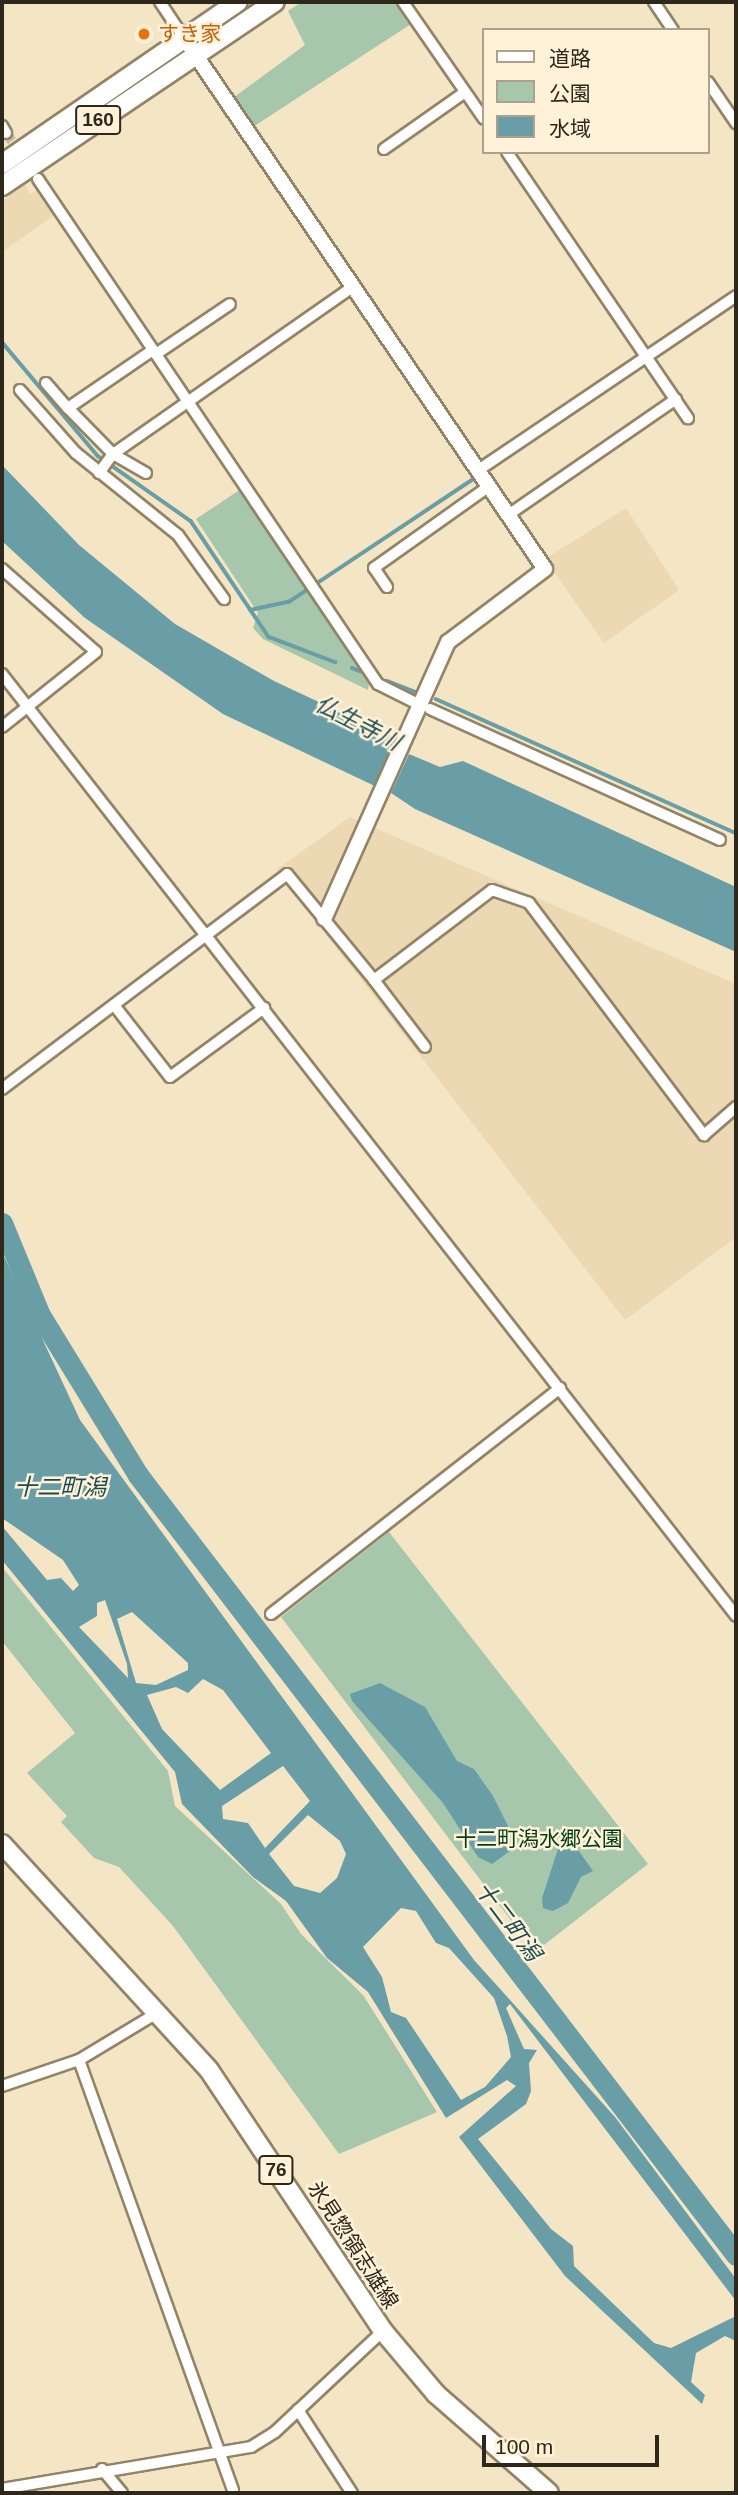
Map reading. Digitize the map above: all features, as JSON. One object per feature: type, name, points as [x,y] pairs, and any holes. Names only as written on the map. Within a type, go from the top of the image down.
[{"type":"main road","name":"160","points":[[2,187],[190,48],[238,2]]},
{"type":"main road","name":"160","points":[[2,164],[190,48],[275,2]]},
{"type":"main road","name":"氷見惣領志雄線","points":[[2,1844],[209,2070],[383,2331],[436,2394],[550,2493]]},
{"type":"street","points":[[160,2],[545,569],[448,642],[412,728],[324,919]]},
{"type":"street","points":[[403,2],[482,116]]},
{"type":"street","points":[[654,2],[672,28]]},
{"type":"street","points":[[710,85],[736,123]]},
{"type":"street","points":[[384,149],[465,92]]},
{"type":"street","points":[[508,154],[647,353],[688,418]]},
{"type":"street","points":[[38,179],[378,684],[416,703]]},
{"type":"street","points":[[99,473],[113,454],[354,286]]},
{"type":"street","points":[[477,471],[647,353],[736,296]]},
{"type":"street","points":[[68,408],[230,304]]},
{"type":"street","points":[[46,383],[113,454],[146,473]]},
{"type":"street","points":[[20,390],[99,473],[178,535],[224,599]]},
{"type":"street","points":[[508,515],[676,399]]},
{"type":"street","points":[[387,587],[373,568],[488,487]]},
{"type":"street","points":[[2,569],[96,652],[2,727]]},
{"type":"street","points":[[2,674],[736,1616]]},
{"type":"street","points":[[430,709],[720,840]]},
{"type":"street","points":[[2,1089],[287,874],[425,1047]]},
{"type":"street","points":[[374,980],[492,890],[529,903],[704,1135],[736,1107]]},
{"type":"street","points":[[114,1005],[170,1077],[264,1008]]},
{"type":"street","points":[[271,1614],[560,1388]]},
{"type":"street","points":[[2,2086],[79,2060],[157,2013]]},
{"type":"street","points":[[79,2060],[233,2490]]},
{"type":"street","points":[[2,2489],[102,2469],[251,2447],[298,2410],[383,2331]]},
{"type":"street","points":[[298,2410],[352,2493]]},
{"type":"street","points":[[102,2469],[122,2493]]},
{"type":"shaded area","points":[[25,185],[30,194],[40,189],[56,214],[2,252],[2,201]]},
{"type":"shaded area","points":[[626,508],[679,590],[604,643],[545,559]]},
{"type":"shaded area","points":[[350,817],[736,984],[736,1237],[625,1320],[276,870]]},
{"type":"green space","points":[[302,2],[396,2],[411,24],[253,127],[233,98],[305,45],[288,11]]},
{"type":"green space","points":[[241,489],[370,678],[368,690],[263,639],[253,628],[258,613],[196,519]]},
{"type":"green space","name":"十二町潟水郷公園","points":[[389,1532],[648,1864],[535,1952],[281,1617]]},
{"type":"green space","points":[[2,1567],[168,1771],[175,1806],[281,1904],[301,1934],[363,1995],[437,2112],[339,2154],[173,1926],[119,1867],[94,1858],[61,1822],[67,1816],[27,1773],[75,1733],[2,1641]]},
{"type":"water","name":"仏生寺川","points":[[2,465],[79,545],[175,624],[274,681],[400,740],[379,788],[223,714],[85,618],[2,541]]},
{"type":"water","points":[[409,754],[440,767],[463,761],[736,887],[736,952],[415,809],[391,793]]},
{"type":"water","name":"十二町潟","points":[[2,1252],[80,1420],[474,1960],[615,2117],[736,2279],[736,2301],[510,2004],[506,2008],[524,2049],[537,2050],[529,2063],[531,2091],[526,2104],[478,2139],[551,2229],[573,2246],[574,2266],[654,2343],[671,2348],[736,2316],[736,2341],[725,2336],[696,2353],[691,2382],[705,2395],[702,2404],[565,2276],[459,2137],[516,2086],[507,2080],[446,2118],[368,1992],[327,1958],[286,1901],[253,1877],[182,1804],[175,1772],[2,1560],[2,1526],[47,1580],[61,1578],[73,1591],[79,1585],[63,1560],[2,1518]],"holes":[[[105,1600],[127,1664],[128,1678],[79,1627],[97,1616],[97,1603]],[[132,1612],[188,1663],[188,1670],[156,1685],[136,1683],[117,1619]],[[203,1679],[223,1690],[271,1753],[220,1790],[162,1729],[147,1695],[176,1687],[188,1693]],[[283,1766],[310,1801],[265,1848],[248,1823],[223,1819],[222,1806]],[[308,1815],[340,1841],[346,1854],[337,1878],[320,1893],[294,1886],[269,1854]],[[401,1908],[416,1911],[436,1943],[449,1948],[494,1998],[511,2057],[485,2087],[461,2100],[406,2018],[391,2012],[382,1977],[363,1947]]]},
{"type":"water","points":[[380,1683],[425,1707],[457,1761],[474,1769],[493,1796],[511,1832],[510,1851],[492,1864],[478,1857],[443,1803],[352,1701],[350,1694]]},
{"type":"water","points":[[559,1846],[576,1847],[593,1871],[581,1877],[568,1903],[553,1911],[543,1908],[542,1898]]},
{"type":"waterway","points":[[612,386],[736,303]]},
{"type":"waterway","points":[[2,342],[98,456],[191,521],[269,637],[335,662]]},
{"type":"waterway","points":[[250,610],[289,602],[478,476]]},
{"type":"waterway","points":[[352,668],[360,671]]},
{"type":"waterway","points":[[387,681],[416,692]]},
{"type":"waterway","points":[[436,699],[736,833]]},
{"type":"waterway","name":"十二町潟","points":[[2,1223],[40,1315],[138,1475],[736,2255]]},
{"type":"tunnel","points":[[6,133],[23,156]]},
{"type":"place","name":"すき家","points":[[144,34]]}]
